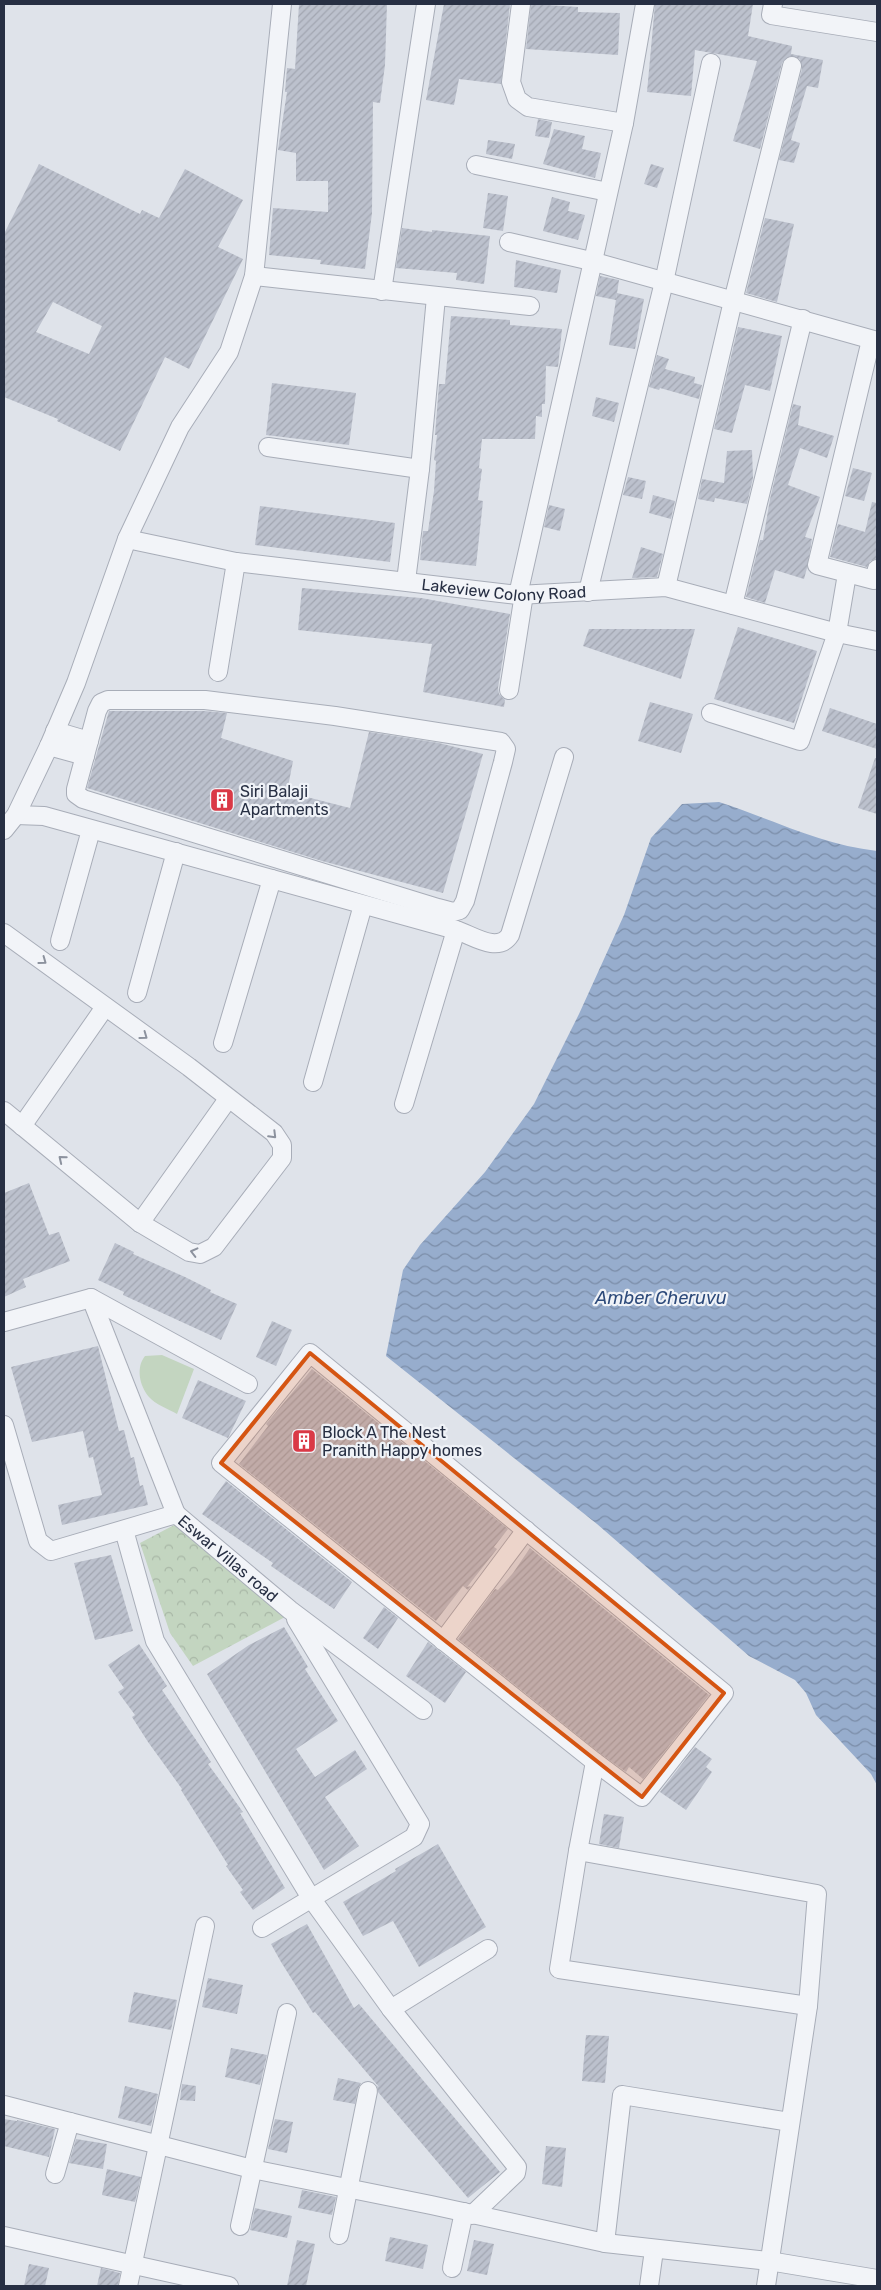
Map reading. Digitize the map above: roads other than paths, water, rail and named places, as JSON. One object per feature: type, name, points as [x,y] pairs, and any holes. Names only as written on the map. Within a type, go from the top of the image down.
[{"type":"street","points":[[4,830],[16,815],[76,683],[127,539],[180,427],[229,352],[254,276],[282,4]]},
{"type":"street","points":[[382,291],[426,4]]},
{"type":"street","points":[[521,4],[511,82],[517,99],[528,106],[624,123]]},
{"type":"street","points":[[509,690],[521,594],[591,261],[624,123],[645,4]]},
{"type":"street","points":[[772,4],[771,15],[877,32]]},
{"type":"street","points":[[588,592],[664,282],[711,63]]},
{"type":"street","points":[[666,587],[733,301],[792,66]]},
{"type":"street","points":[[476,165],[608,192]]},
{"type":"street","points":[[509,242],[591,261],[874,340],[817,565],[874,580],[877,569]]},
{"type":"street","points":[[254,276],[530,306]]},
{"type":"street","points":[[406,580],[420,469],[436,297]]},
{"type":"street","points":[[733,605],[803,319]]},
{"type":"street","points":[[268,447],[420,469]]},
{"type":"street","name":"Lakeview Colony Road","points":[[127,539],[236,562],[521,594],[666,587],[837,633],[877,641]]},
{"type":"street","points":[[218,672],[236,562]]},
{"type":"street","points":[[712,713],[800,741],[837,633],[847,574]]},
{"type":"street","points":[[108,700],[205,700],[335,716],[483,739],[501,742],[506,749],[465,901],[460,910],[453,912],[83,799],[76,794],[76,789],[87,748],[97,710],[101,703],[108,700]]},
{"type":"street","points":[[52,739],[87,748]]},
{"type":"street","points":[[16,815],[44,816],[456,930],[497,944],[506,941],[510,935],[564,758]]},
{"type":"street","points":[[60,941],[91,830]]},
{"type":"street","points":[[137,993],[176,852]]},
{"type":"street","points":[[224,1043],[272,879]]},
{"type":"street","points":[[313,1082],[363,905]]},
{"type":"street","points":[[404,1104],[456,930]]},
{"type":"street","points":[[4,932],[188,1067],[274,1134],[282,1145],[282,1158],[214,1247],[200,1254],[189,1252],[140,1223],[4,1111]]},
{"type":"street","points":[[22,1126],[105,1007]]},
{"type":"street","points":[[140,1223],[228,1099]]},
{"type":"street","points":[[91,1298],[176,1514]]},
{"type":"street","points":[[4,1322],[91,1298],[248,1384]]},
{"type":"street","points":[[310,1353],[724,1692],[642,1797],[443,1641],[221,1463],[310,1353]]},
{"type":"street","name":"Eswar Villas road","points":[[4,1425],[38,1541],[51,1551],[176,1514],[290,1610],[422,1710]]},
{"type":"street","points":[[124,1530],[155,1641],[311,1898],[391,2009],[517,2167],[516,2173],[468,2213],[452,2268]]},
{"type":"street","points":[[443,1641],[526,1530]]},
{"type":"street","points":[[262,1928],[414,1837],[420,1824],[290,1610]]},
{"type":"street","points":[[595,1762],[559,1969],[808,2006]]},
{"type":"street","points":[[578,1851],[816,1894],[808,2006],[766,2286]]},
{"type":"street","points":[[128,2286],[206,1926]]},
{"type":"street","points":[[391,2009],[488,1949]]},
{"type":"street","points":[[240,2226],[287,2013]]},
{"type":"street","points":[[339,2235],[368,2091]]},
{"type":"street","points":[[605,2243],[622,2095],[790,2122]]},
{"type":"street","points":[[4,2105],[252,2169],[605,2243],[654,2250],[769,2261],[876,2278]]},
{"type":"street","points":[[55,2174],[70,2122]]},
{"type":"street","points":[[4,2236],[229,2286]]},
{"type":"street","points":[[649,2286],[654,2250]]},
{"type":"water","name":"Amber Cheruvu","points":[[719,802],[797,831],[836,843],[877,851],[877,1785],[871,1774],[816,1715],[806,1693],[795,1680],[749,1656],[597,1524],[386,1356],[403,1270],[420,1245],[485,1172],[534,1104],[579,1014],[624,915],[651,838],[682,804]]},
{"type":"place","name":"Siri Balaji Apartments","points":[[222,800]]},
{"type":"place","name":"Block A The Nest Pranith Happy homes","points":[[304,1441]]}]
